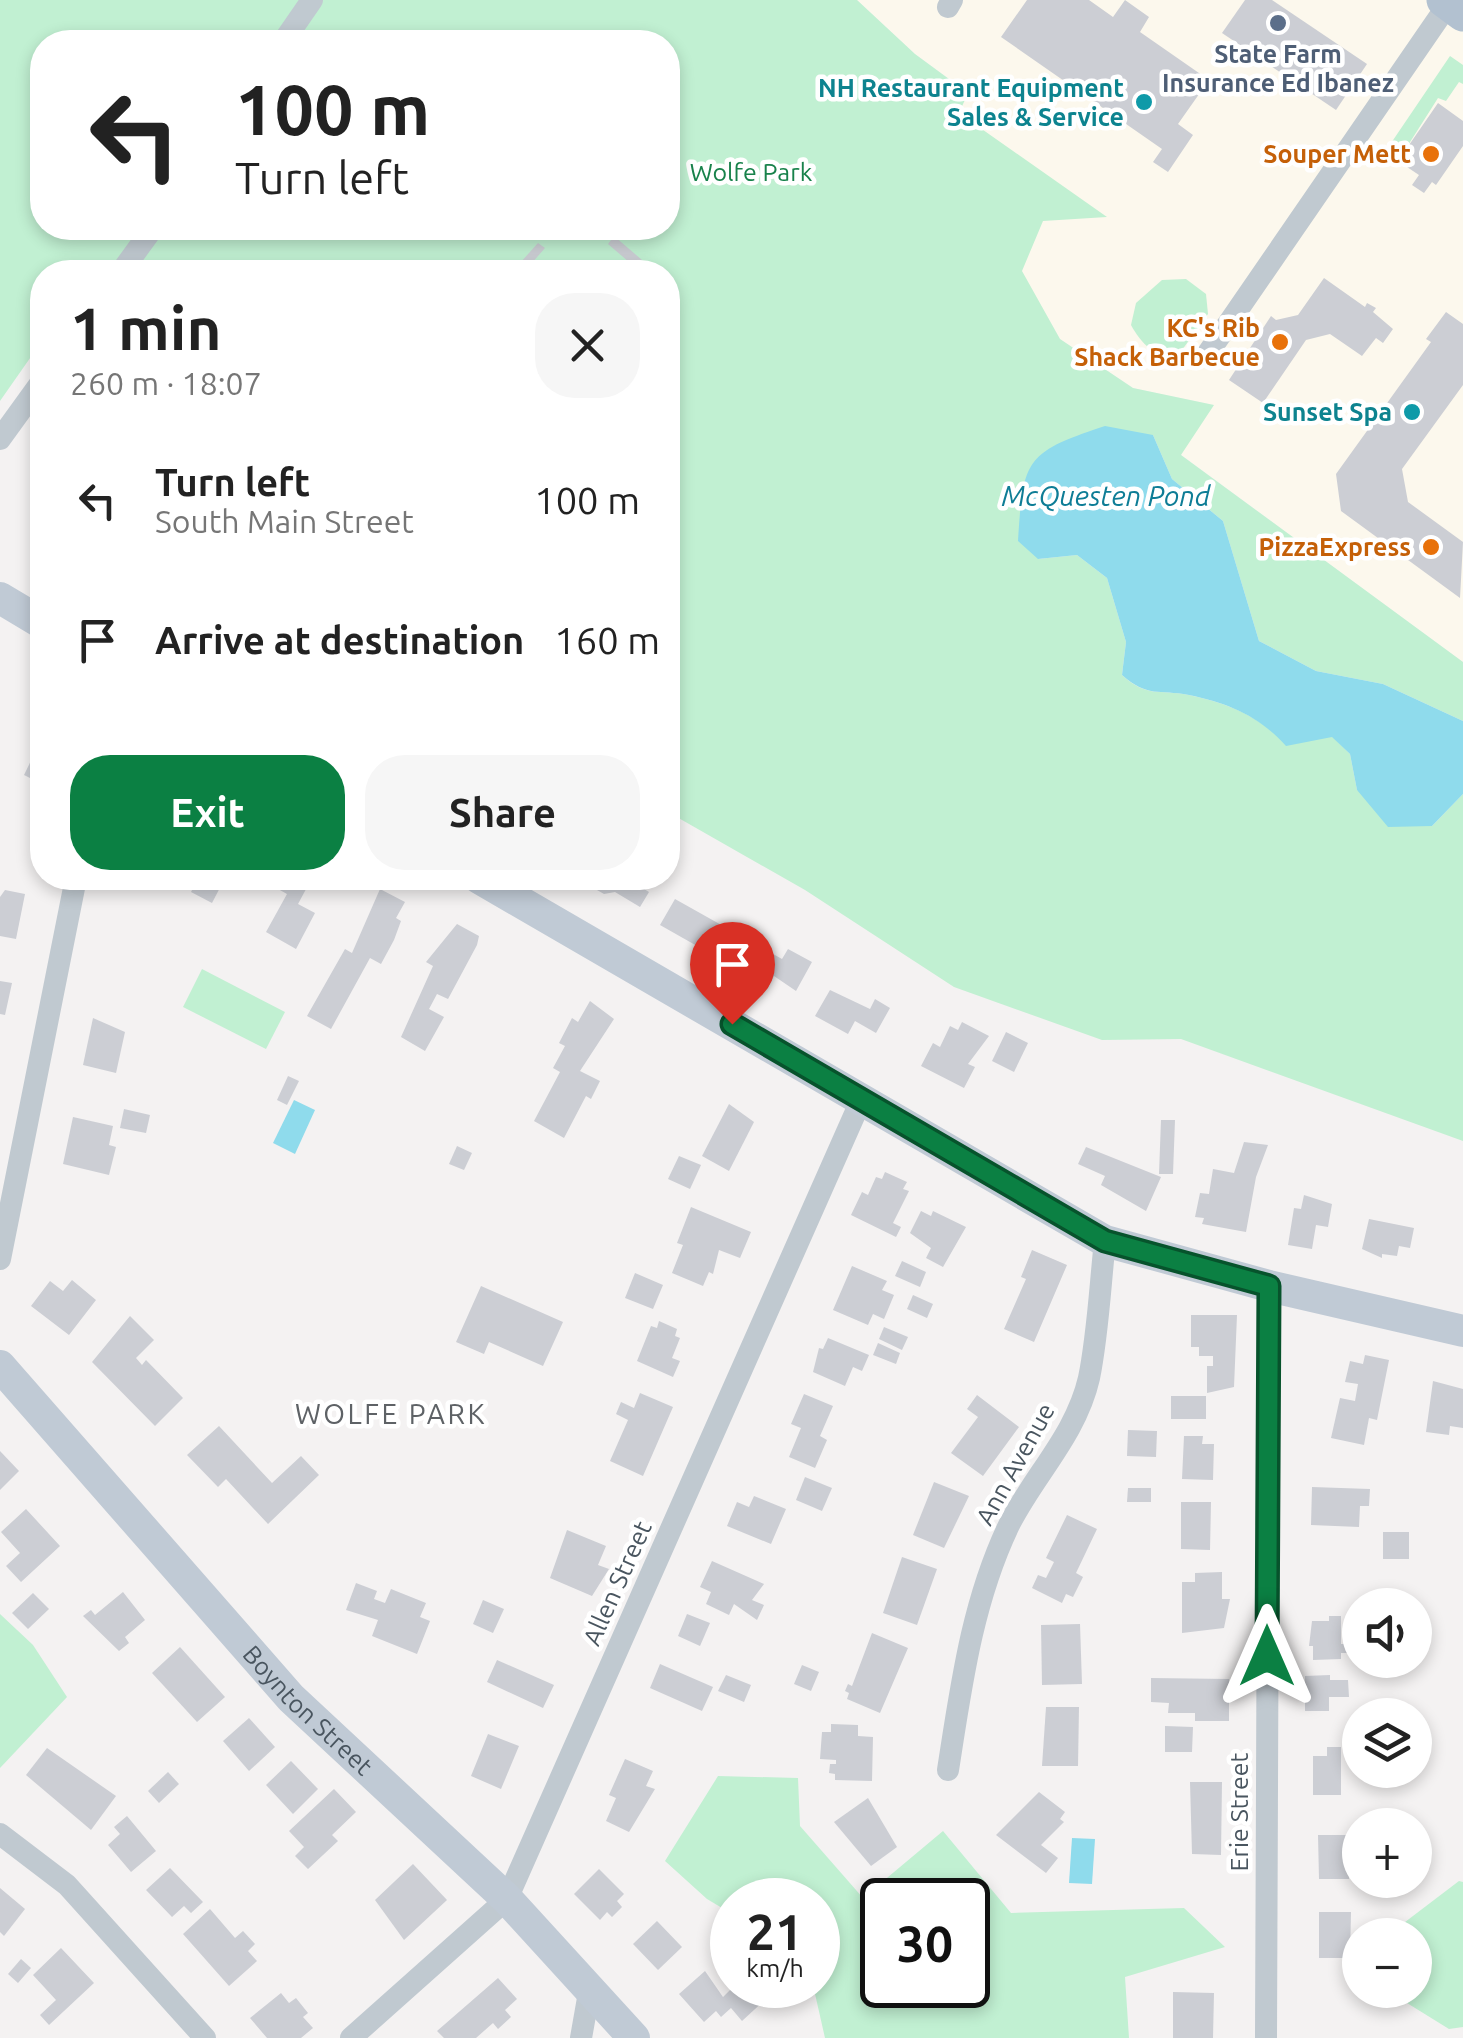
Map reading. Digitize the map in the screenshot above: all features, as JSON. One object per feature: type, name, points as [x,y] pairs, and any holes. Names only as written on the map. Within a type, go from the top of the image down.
[{"type":"main road","points":[[0,598],[30,616]]},
{"type":"main road","points":[[500,890],[1105,1241],[1269,1286],[1463,1331]]},
{"type":"main road","name":"Boynton Street","points":[[0,1366],[291,1698],[507,1898],[634,2038]]},
{"type":"street","points":[[291,30],[312,0]]},
{"type":"street","points":[[1206,356],[1452,4]]},
{"type":"street","points":[[0,439],[30,398]]},
{"type":"street","points":[[0,1259],[74,890]]},
{"type":"street","name":"Allen Street","points":[[351,2038],[507,1898],[862,1098]]},
{"type":"street","name":"Ann Avenue","points":[[948,1770],[966,1646],[1007,1530],[1032,1481],[1065,1442],[1088,1380],[1105,1241]]},
{"type":"street","name":"Erie Street","points":[[1266,2038],[1269,1286]]},
{"type":"street","points":[[0,1834],[68,1885],[205,2038]]},
{"type":"street","points":[[581,2038],[590,1988]]},
{"type":"shaded area","points":[[857,0],[1463,0],[1463,662],[1180,454],[1213,405],[1133,388],[1060,339],[1022,272],[927,193],[967,92],[915,54]]},
{"type":"green space","name":"Wolfe Park","points":[[0,0],[857,0],[915,54],[968,93],[959,113],[1107,217],[1043,221],[1022,271],[1060,339],[1133,388],[1214,405],[1181,455],[1463,662],[1463,721],[1383,684],[1316,671],[1259,641],[1223,521],[1172,479],[1153,435],[1038,559],[1077,555],[1107,578],[1126,642],[1122,675],[1139,687],[1230,707],[1265,726],[1287,745],[1332,736],[1350,754],[1357,790],[1432,826],[1463,794],[1463,1141],[1181,1039],[1102,1040],[954,987],[805,890],[680,819],[680,260],[30,260],[30,358],[0,401]]},
{"type":"green space","points":[[1450,56],[1463,65],[1463,84],[1459,82],[1446,101],[1438,98],[1398,161],[1385,152]]},
{"type":"green space","points":[[1186,279],[1206,294],[1208,314],[1177,357],[1155,352],[1131,325],[1136,303],[1162,280]]},
{"type":"green space","points":[[202,969],[285,1012],[266,1049],[183,1007]]},
{"type":"green space","points":[[0,1614],[33,1645],[67,1697],[0,1768]]},
{"type":"green space","points":[[718,1776],[798,1778],[800,1826],[860,1895],[860,2008],[990,2008],[990,1888],[1011,1913],[1184,1908],[1225,1947],[1125,1977],[1129,2038],[825,2038],[818,2008],[840,2008],[840,1878],[710,1878],[710,1901],[665,1861]]},
{"type":"green space","points":[[943,1831],[982,1878],[887,1878]]},
{"type":"green space","points":[[1459,1881],[1463,1882],[1463,2027],[1449,2029],[1415,2008],[1432,2008],[1432,1918],[1410,1918]]},
{"type":"water","name":"McQuesten Pond","points":[[1105,426],[1153,435],[1172,479],[1223,521],[1259,641],[1316,671],[1383,684],[1463,721],[1463,794],[1432,826],[1388,827],[1357,790],[1350,754],[1332,737],[1286,746],[1265,726],[1230,707],[1189,695],[1146,690],[1122,675],[1126,642],[1107,578],[1077,555],[1038,559],[1018,541],[1023,492],[1034,462],[1059,443]]},
{"type":"water","points":[[294,1100],[315,1110],[295,1154],[273,1143]]},
{"type":"water","points":[[1072,1838],[1095,1839],[1092,1884],[1069,1883]]},
{"type":"building","name":"NH Restaurant Equipment Sales & Service","points":[[1027,0],[1089,0],[1113,17],[1125,0],[1149,17],[1140,32],[1209,80],[1178,124],[1193,135],[1168,172],[1153,162],[1162,149],[1001,37]]},
{"type":"building","points":[[1245,0],[1272,0],[1367,64],[1336,110],[1222,33]]},
{"type":"building","name":"Souper Mett","points":[[1438,103],[1463,121],[1463,146],[1436,185],[1432,182],[1424,193],[1412,185],[1419,175],[1398,161]]},
{"type":"building","points":[[619,240],[642,260],[627,260],[608,244]]},
{"type":"building","points":[[538,243],[545,248],[534,260],[523,260]]},
{"type":"building","name":"KC's Rib Shack Barbecue","points":[[1324,278],[1365,307],[1367,303],[1376,308],[1373,312],[1393,329],[1383,343],[1376,338],[1362,356],[1330,334],[1306,340],[1263,403],[1229,380],[1271,316],[1276,320],[1298,315]]},
{"type":"building","points":[[1446,312],[1463,324],[1463,385],[1402,469],[1408,502],[1463,542],[1460,598],[1341,511],[1336,474],[1431,342],[1426,339]]},
{"type":"building","points":[[5,890],[25,894],[16,939],[0,936],[0,897]]},
{"type":"building","points":[[192,890],[219,890],[212,903]]},
{"type":"building","points":[[280,890],[306,890],[298,904],[315,913],[296,949],[266,932],[287,894]]},
{"type":"building","points":[[380,890],[405,902],[396,918],[401,921],[394,940],[381,964],[370,958],[331,1029],[307,1016],[345,949],[352,953]]},
{"type":"building","points":[[597,890],[649,892],[640,907],[615,892],[604,894]]},
{"type":"building","points":[[675,899],[732,931],[719,955],[705,947],[711,937],[704,933],[697,946],[660,925]]},
{"type":"building","points":[[457,924],[479,936],[477,945],[448,999],[437,994],[429,1009],[444,1017],[425,1051],[401,1037],[433,966],[426,962]]},
{"type":"building","points":[[748,940],[782,959],[788,949],[812,962],[796,991],[774,976],[768,987],[733,968]]},
{"type":"building","points":[[0,981],[12,983],[5,1015],[0,1014]]},
{"type":"building","points":[[830,990],[870,1009],[875,999],[890,1008],[876,1033],[855,1021],[848,1034],[815,1016]]},
{"type":"building","points":[[590,1001],[614,1019],[580,1071],[600,1081],[591,1099],[586,1096],[564,1138],[534,1121],[560,1072],[553,1068],[565,1046],[559,1043],[572,1018],[578,1022]]},
{"type":"building","points":[[93,1018],[125,1032],[116,1073],[83,1065]]},
{"type":"building","points":[[962,1022],[989,1036],[968,1064],[975,1067],[964,1088],[921,1066],[933,1043],[940,1047],[950,1026],[958,1030]]},
{"type":"building","points":[[1006,1032],[1028,1043],[1014,1072],[992,1061]]},
{"type":"building","points":[[288,1076],[299,1081],[287,1105],[277,1100]]},
{"type":"building","points":[[729,1104],[754,1122],[729,1171],[702,1156]]},
{"type":"building","points":[[124,1109],[150,1115],[146,1133],[120,1128]]},
{"type":"building","points":[[73,1117],[113,1126],[109,1145],[116,1147],[109,1175],[63,1164]]},
{"type":"building","points":[[1161,1120],[1175,1120],[1173,1174],[1159,1174]]},
{"type":"building","points":[[1244,1142],[1268,1145],[1256,1177],[1246,1232],[1202,1224],[1204,1218],[1195,1217],[1200,1193],[1209,1194],[1213,1169],[1234,1173]]},
{"type":"building","points":[[457,1146],[472,1153],[464,1170],[449,1164]]},
{"type":"building","points":[[1086,1147],[1161,1177],[1146,1211],[1101,1185],[1105,1176],[1078,1164]]},
{"type":"building","points":[[679,1156],[701,1165],[690,1189],[668,1179]]},
{"type":"building","points":[[885,1172],[907,1182],[903,1189],[909,1191],[893,1223],[901,1227],[896,1237],[851,1215],[862,1192],[868,1195],[876,1177],[882,1179]]},
{"type":"building","points":[[1304,1195],[1332,1204],[1328,1227],[1316,1225],[1312,1249],[1288,1245],[1294,1208],[1301,1209]]},
{"type":"building","points":[[691,1207],[751,1232],[740,1258],[719,1250],[713,1274],[709,1272],[703,1286],[672,1273],[683,1245],[677,1243]]},
{"type":"building","points":[[921,1211],[931,1216],[933,1211],[966,1227],[943,1267],[926,1258],[931,1248],[910,1233]]},
{"type":"building","points":[[1369,1219],[1414,1228],[1410,1248],[1399,1246],[1397,1256],[1382,1254],[1382,1258],[1362,1249]]},
{"type":"building","points":[[1032,1250],[1067,1265],[1034,1342],[1004,1329],[1026,1279],[1021,1277]]},
{"type":"building","points":[[902,1261],[926,1272],[920,1287],[895,1276]]},
{"type":"building","points":[[852,1266],[887,1281],[882,1290],[894,1295],[884,1319],[873,1314],[868,1325],[833,1310]]},
{"type":"building","points":[[635,1273],[663,1285],[653,1309],[625,1298]]},
{"type":"building","points":[[72,1280],[96,1300],[69,1335],[31,1306],[50,1281],[63,1291]]},
{"type":"building","points":[[481,1286],[563,1322],[543,1366],[489,1342],[484,1354],[456,1342]]},
{"type":"building","points":[[913,1295],[933,1304],[927,1318],[907,1309]]},
{"type":"building","points":[[1191,1315],[1237,1315],[1234,1387],[1207,1393],[1207,1366],[1213,1366],[1213,1356],[1199,1356],[1199,1347],[1191,1347]]},
{"type":"building","points":[[130,1316],[154,1340],[136,1358],[142,1365],[146,1360],[183,1398],[155,1426],[92,1362]]},
{"type":"building","points":[[659,1321],[677,1329],[675,1336],[680,1338],[672,1358],[680,1361],[673,1377],[637,1361],[651,1326],[657,1328]]},
{"type":"building","points":[[884,1327],[908,1337],[902,1350],[879,1339]]},
{"type":"building","points":[[828,1338],[869,1355],[862,1371],[853,1367],[845,1386],[813,1372],[819,1348],[823,1349]]},
{"type":"building","points":[[878,1343],[900,1353],[896,1364],[873,1355]]},
{"type":"building","points":[[1365,1355],[1389,1360],[1377,1420],[1369,1418],[1364,1445],[1331,1438],[1340,1398],[1355,1401],[1358,1384],[1345,1382],[1350,1361],[1363,1364]]},
{"type":"building","points":[[1433,1381],[1463,1389],[1463,1428],[1450,1426],[1449,1435],[1426,1432]]},
{"type":"building","points":[[640,1393],[673,1407],[643,1476],[610,1461],[628,1420],[616,1414],[621,1402],[634,1408]]},
{"type":"building","points":[[804,1394],[833,1406],[820,1436],[827,1440],[815,1468],[789,1457],[801,1428],[791,1424]]},
{"type":"building","points":[[977,1395],[1019,1427],[983,1476],[951,1453],[978,1417],[967,1409]]},
{"type":"building","points":[[1171,1396],[1206,1396],[1206,1419],[1171,1419]]},
{"type":"building","points":[[219,1426],[272,1483],[301,1456],[319,1475],[268,1524],[226,1479],[218,1487],[187,1455]]},
{"type":"building","points":[[1128,1430],[1157,1431],[1156,1457],[1127,1456]]},
{"type":"building","points":[[1184,1436],[1203,1436],[1202,1444],[1214,1444],[1213,1480],[1182,1479]]},
{"type":"building","points":[[0,1451],[19,1471],[0,1490]]},
{"type":"building","points":[[805,1477],[832,1488],[822,1511],[796,1500]]},
{"type":"building","points":[[934,1482],[969,1496],[944,1548],[913,1535]]},
{"type":"building","points":[[1312,1487],[1370,1489],[1369,1506],[1360,1506],[1359,1527],[1311,1525]]},
{"type":"building","points":[[1128,1488],[1151,1488],[1151,1502],[1127,1502]]},
{"type":"building","points":[[754,1496],[786,1509],[771,1544],[727,1526],[737,1502],[749,1507]]},
{"type":"building","points":[[1181,1502],[1211,1502],[1210,1550],[1181,1549]]},
{"type":"building","points":[[26,1509],[60,1546],[21,1582],[6,1566],[20,1553],[1,1532]]},
{"type":"building","points":[[1067,1515],[1097,1529],[1076,1573],[1083,1577],[1073,1597],[1066,1594],[1062,1603],[1032,1588],[1038,1575],[1046,1578],[1054,1562],[1046,1558]]},
{"type":"building","points":[[567,1530],[606,1546],[598,1565],[609,1569],[592,1596],[550,1578]]},
{"type":"building","points":[[1383,1532],[1409,1532],[1409,1559],[1383,1559]]},
{"type":"building","points":[[902,1557],[937,1569],[917,1625],[883,1613]]},
{"type":"building","points":[[712,1561],[764,1584],[752,1600],[764,1605],[757,1620],[734,1604],[729,1615],[706,1604],[711,1592],[700,1587]]},
{"type":"building","points":[[1222,1572],[1222,1599],[1230,1599],[1224,1628],[1182,1633],[1182,1582],[1195,1582],[1195,1573]]},
{"type":"building","points":[[356,1583],[377,1591],[374,1599],[385,1603],[391,1589],[426,1603],[420,1617],[430,1621],[417,1654],[372,1636],[378,1620],[346,1610]]},
{"type":"building","points":[[123,1592],[145,1620],[125,1637],[129,1643],[119,1651],[83,1616],[91,1610],[95,1615]]},
{"type":"building","points":[[33,1593],[49,1609],[28,1629],[12,1613]]},
{"type":"building","points":[[483,1600],[504,1609],[493,1633],[473,1624]]},
{"type":"building","points":[[687,1614],[710,1623],[700,1646],[678,1636]]},
{"type":"building","points":[[1329,1616],[1341,1616],[1341,1659],[1313,1660],[1313,1646],[1309,1646],[1312,1621],[1329,1621]]},
{"type":"building","points":[[1080,1624],[1082,1684],[1042,1685],[1041,1625]]},
{"type":"building","points":[[872,1633],[908,1648],[880,1713],[847,1699],[849,1693],[845,1691],[848,1684],[852,1686]]},
{"type":"building","points":[[180,1647],[225,1697],[197,1722],[152,1673]]},
{"type":"building","points":[[497,1660],[554,1685],[543,1708],[487,1682]]},
{"type":"building","points":[[660,1664],[713,1687],[702,1711],[650,1688]]},
{"type":"building","points":[[802,1665],[819,1672],[811,1691],[794,1684]]},
{"type":"building","points":[[726,1675],[751,1685],[744,1702],[718,1691]]},
{"type":"building","points":[[1330,1675],[1330,1680],[1348,1680],[1349,1697],[1329,1697],[1329,1711],[1305,1711],[1305,1676]]},
{"type":"building","points":[[1151,1678],[1229,1679],[1229,1721],[1195,1721],[1195,1713],[1168,1713],[1169,1703],[1151,1702]]},
{"type":"building","points":[[1046,1707],[1079,1707],[1078,1766],[1042,1766]]},
{"type":"building","points":[[249,1718],[275,1747],[249,1771],[223,1741]]},
{"type":"building","points":[[831,1724],[858,1725],[858,1736],[873,1737],[872,1781],[835,1780],[835,1774],[829,1773],[830,1764],[836,1764],[836,1760],[820,1759],[822,1732],[831,1732]]},
{"type":"building","points":[[1165,1726],[1193,1727],[1192,1752],[1165,1752]]},
{"type":"building","points":[[488,1734],[519,1746],[501,1789],[471,1776]]},
{"type":"building","points":[[1327,1747],[1341,1747],[1341,1795],[1313,1795],[1313,1756],[1327,1756]]},
{"type":"building","points":[[47,1748],[116,1796],[91,1830],[26,1775]]},
{"type":"building","points":[[625,1759],[653,1771],[646,1786],[655,1789],[629,1832],[606,1821],[616,1798],[609,1795]]},
{"type":"building","points":[[291,1761],[318,1789],[293,1814],[266,1785]]},
{"type":"building","points":[[168,1772],[179,1784],[159,1803],[148,1791]]},
{"type":"building","points":[[1190,1782],[1222,1782],[1221,1855],[1192,1854]]},
{"type":"building","points":[[334,1789],[356,1812],[332,1835],[338,1841],[308,1869],[295,1856],[304,1847],[289,1831]]},
{"type":"building","points":[[1039,1792],[1065,1812],[1060,1819],[1064,1822],[1041,1845],[1058,1858],[1046,1873],[996,1835]]},
{"type":"building","points":[[868,1798],[897,1847],[871,1866],[834,1822]]},
{"type":"building","points":[[127,1816],[156,1851],[131,1872],[108,1845],[120,1834],[114,1827]]},
{"type":"building","points":[[1318,1835],[1342,1835],[1342,1879],[1319,1879]]},
{"type":"building","points":[[413,1864],[447,1900],[404,1940],[375,1900]]},
{"type":"building","points":[[170,1868],[203,1902],[191,1913],[184,1906],[172,1917],[146,1890]]},
{"type":"building","points":[[599,1869],[624,1894],[617,1901],[622,1907],[612,1917],[607,1912],[600,1920],[574,1894]]},
{"type":"building","points":[[0,1888],[25,1909],[4,1936],[0,1932]]},
{"type":"building","points":[[210,1909],[235,1938],[243,1931],[255,1944],[248,1951],[257,1961],[229,1986],[183,1934]]},
{"type":"building","points":[[1319,1912],[1351,1912],[1351,1918],[1342,1918],[1342,1958],[1319,1958]]},
{"type":"building","points":[[657,1921],[682,1947],[658,1970],[633,1944]]},
{"type":"building","points":[[61,1948],[94,1983],[49,2025],[40,2015],[56,2000],[33,1975]]},
{"type":"building","points":[[21,1959],[31,1968],[18,1983],[8,1974]]},
{"type":"building","points":[[705,1971],[710,1978],[710,2008],[731,2008],[721,2017],[716,2011],[704,2022],[679,1994]]},
{"type":"building","points":[[498,1978],[517,1999],[505,2010],[511,2017],[498,2029],[493,2023],[476,2038],[444,2038],[437,2031]]},
{"type":"building","points":[[1173,1992],[1214,1993],[1213,2038],[1173,2038]]},
{"type":"building","points":[[281,1993],[289,2003],[296,1998],[308,2013],[303,2017],[313,2028],[301,2038],[267,2038],[250,2018]]},
{"type":"building","points":[[731,2008],[756,2008],[742,2021]]},
{"type":"place","name":"State Farm Insurance Ed Ibanez","points":[[1278,23]]},
{"type":"place","name":"NH Restaurant Equipment Sales & Service","points":[[1144,102]]},
{"type":"place","name":"Souper Mett","points":[[1431,154]]},
{"type":"place","name":"KC's Rib Shack Barbecue","points":[[1280,342]]},
{"type":"place","name":"Sunset Spa","points":[[1412,412]]},
{"type":"place","name":"PizzaExpress","points":[[1431,547]]},
{"type":"district","name":"WOLFE PARK","points":[[391,1414]]},
{"type":"route","points":[[732,1024],[1105,1241],[1269,1286],[1267,1656]]}]
